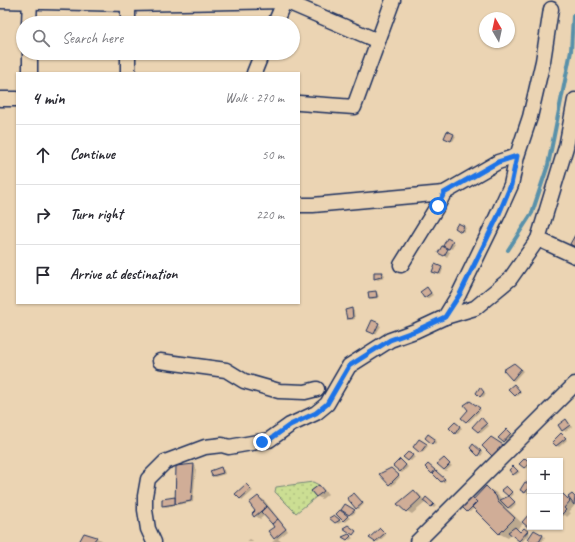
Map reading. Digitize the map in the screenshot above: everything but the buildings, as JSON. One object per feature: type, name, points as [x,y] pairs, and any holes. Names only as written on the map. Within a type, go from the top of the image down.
[{"type":"street","points":[[300,103],[354,106],[393,0]]},
{"type":"street","points":[[0,1],[285,1],[378,41]]},
{"type":"street","points":[[30,1],[30,16]]},
{"type":"street","points":[[278,16],[285,1]]},
{"type":"street","points":[[128,16],[129,2]]},
{"type":"street","points":[[445,317],[460,294],[498,216],[511,185],[517,156],[530,117],[543,61],[551,9]]},
{"type":"street","points":[[30,60],[30,72]]},
{"type":"street","points":[[128,60],[128,72]]},
{"type":"street","points":[[254,72],[259,60]]},
{"type":"street","points":[[0,99],[16,99]]},
{"type":"street","points":[[154,542],[148,529],[145,510],[145,496],[148,479],[165,462],[205,447],[222,445],[229,447],[269,440],[290,425],[316,413],[327,404],[349,366],[390,340],[415,331],[445,317],[475,308],[510,279],[538,239],[570,149],[575,100]]},
{"type":"street","points":[[300,205],[444,193],[498,162],[517,156]]},
{"type":"street","points":[[401,265],[438,206],[444,193]]},
{"type":"street","points":[[538,239],[575,256]]},
{"type":"street","points":[[160,361],[226,370],[244,381],[279,391],[305,392],[317,389]]},
{"type":"street","points":[[417,542],[575,384]]},
{"type":"green space","points":[[313,482],[319,485],[311,491],[316,497],[296,513],[275,492],[276,487]]},
{"type":"waterway","points":[[508,250],[532,213],[548,165],[571,51],[573,16]]},
{"type":"route","points":[[262,442],[269,440],[290,425],[316,413],[327,404],[349,366],[390,340],[415,331],[445,317],[460,294],[498,216],[511,185],[517,156],[498,162],[444,193],[438,206]]}]
